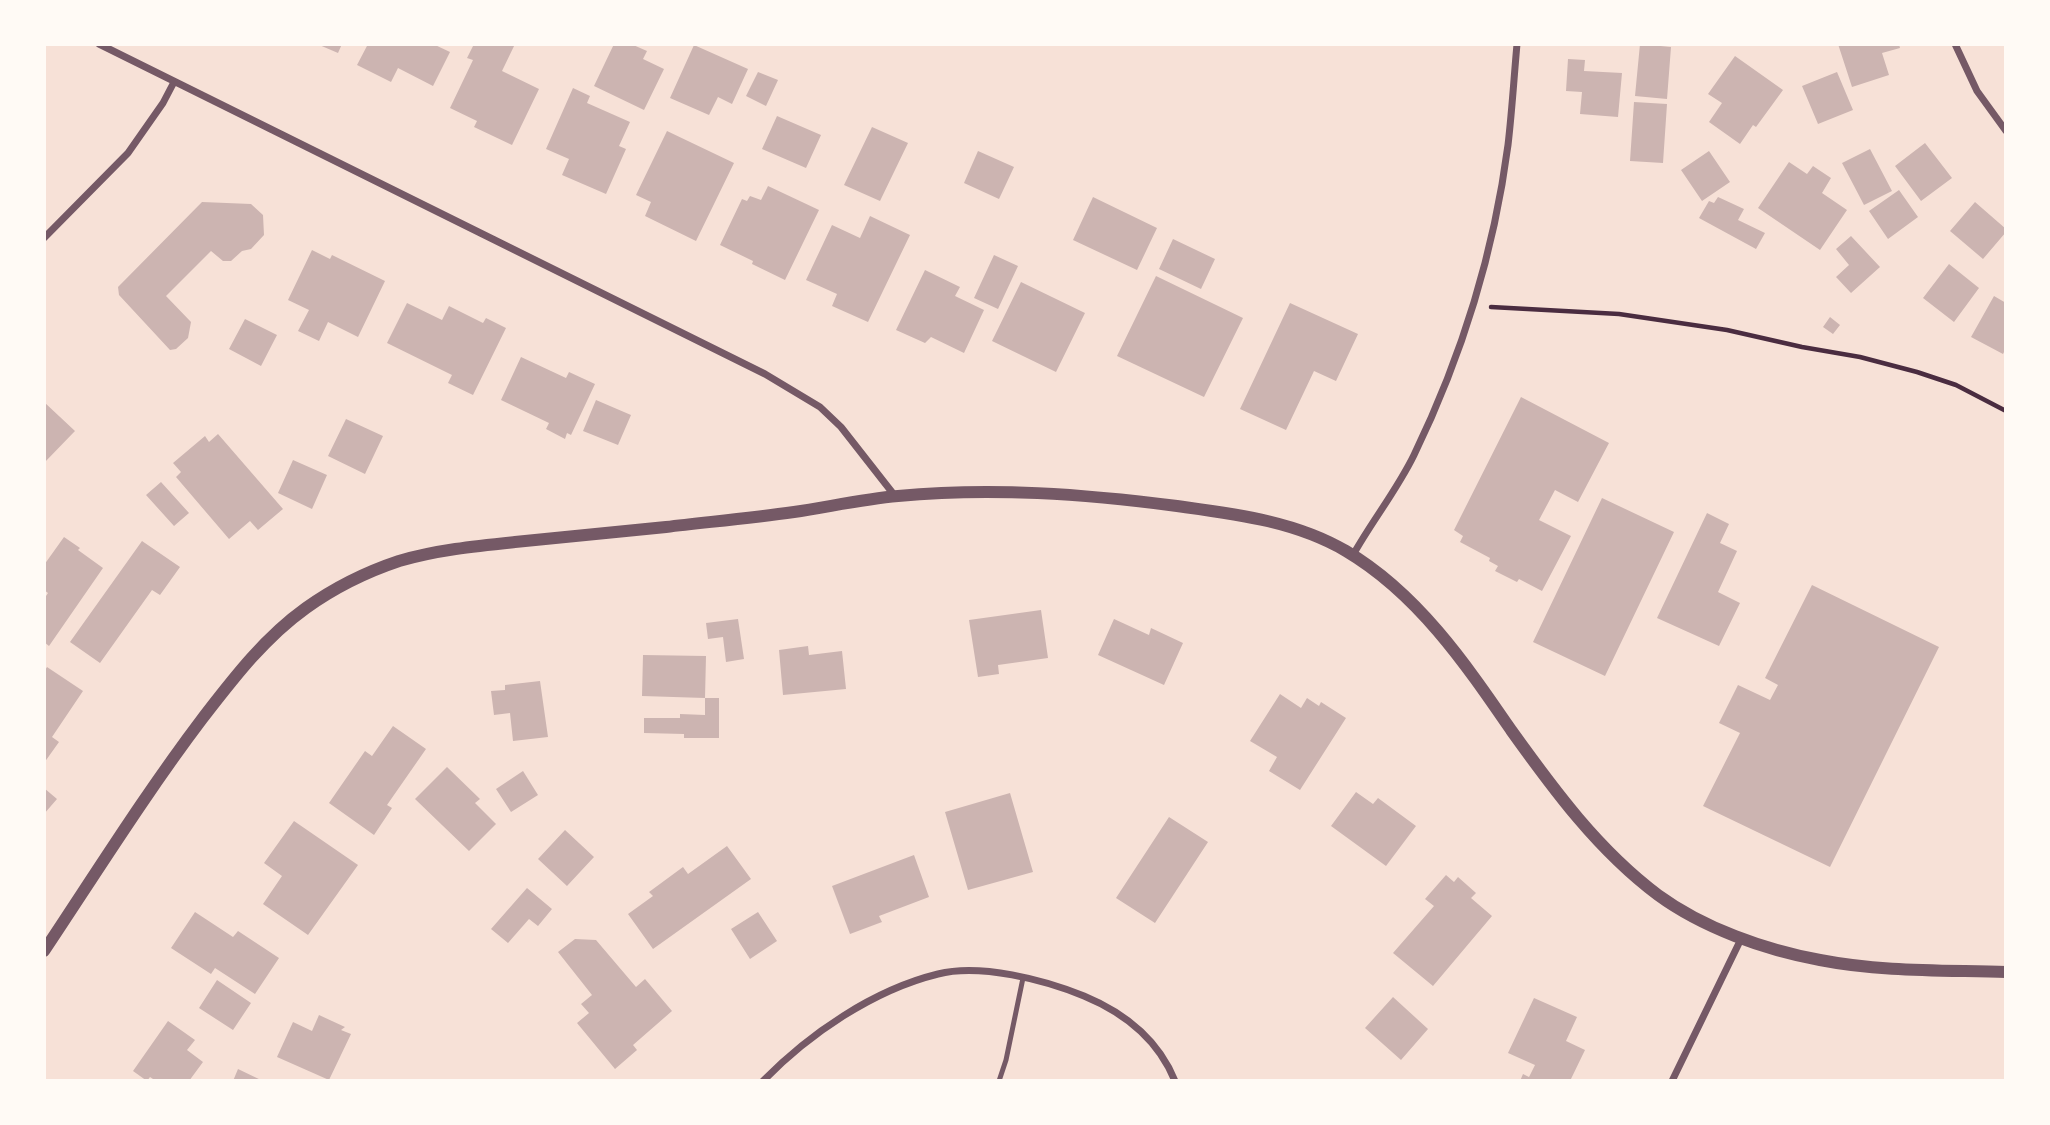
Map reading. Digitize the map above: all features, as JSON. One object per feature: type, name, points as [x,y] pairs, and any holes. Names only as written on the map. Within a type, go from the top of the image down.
[{"type":"street","points":[[99,44],[765,374],[820,407],[841,427],[895,496]]},
{"type":"street","points":[[1353,555],[1412,458],[1444,390],[1473,306],[1492,231],[1508,145],[1517,44]]},
{"type":"street","points":[[1955,44],[1977,91],[2006,131]]},
{"type":"street","points":[[44,239],[128,153],[163,103],[174,82]]},
{"type":"street","points":[[44,951],[178,752],[225,690],[264,644],[304,610],[351,580],[401,561],[461,548],[795,512],[895,496],[1000,491],[1062,493],[1228,513],[1286,526],[1328,541],[1391,582],[1423,612],[1563,802],[1633,875],[1663,899],[1741,939],[1823,961],[1871,967],[2006,972]]},
{"type":"street","points":[[1672,1081],[1741,939]]},
{"type":"street","points":[[763,1081],[827,1027],[856,1007],[940,973],[970,971],[1007,974],[1062,987],[1099,1003],[1131,1022],[1152,1044],[1174,1081]]},
{"type":"lane","points":[[999,1081],[1023,978]]},
{"type":"path","points":[[1473,306],[1619,314],[1727,330],[1860,357],[1917,372],[1956,385],[2006,411]]},
{"type":"building","points":[[317,44],[342,44],[338,53]]},
{"type":"building","points":[[368,44],[433,44],[450,52],[433,86],[398,68],[391,82],[357,65]]},
{"type":"building","points":[[474,44],[515,44],[502,71],[539,89],[512,145],[474,127],[477,121],[450,108],[473,60],[467,58]]},
{"type":"building","points":[[614,44],[631,44],[647,51],[643,59],[664,69],[644,110],[594,86]]},
{"type":"building","points":[[1640,44],[1671,47],[1667,99],[1635,96]]},
{"type":"building","points":[[1838,44],[1899,44],[1900,48],[1882,53],[1889,75],[1852,87]]},
{"type":"building","points":[[694,45],[748,69],[732,104],[718,97],[709,115],[670,98]]},
{"type":"building","points":[[1735,56],[1783,90],[1740,144],[1709,122],[1722,103],[1708,94]]},
{"type":"building","points":[[1568,59],[1585,60],[1584,71],[1622,73],[1618,117],[1580,114],[1582,92],[1566,91]]},
{"type":"building","points":[[758,72],[778,80],[766,106],[746,96]]},
{"type":"building","points":[[1837,72],[1853,110],[1818,124],[1802,86]]},
{"type":"building","points":[[573,88],[590,96],[587,103],[630,122],[619,146],[626,149],[606,194],[562,175],[569,159],[546,149]]},
{"type":"building","points":[[1634,102],[1667,104],[1663,163],[1630,161]]},
{"type":"building","points":[[777,116],[821,135],[806,168],[762,149]]},
{"type":"building","points":[[872,127],[908,143],[880,201],[844,185]]},
{"type":"building","points":[[667,131],[734,163],[696,241],[645,216],[651,202],[636,195]]},
{"type":"building","points":[[1925,143],[1952,178],[1921,201],[1895,166]]},
{"type":"building","points":[[1870,149],[1892,191],[1864,205],[1842,163]]},
{"type":"building","points":[[978,151],[1014,167],[999,199],[964,183]]},
{"type":"building","points":[[1709,151],[1730,182],[1702,201],[1681,170]]},
{"type":"building","points":[[1789,162],[1807,174],[1813,166],[1831,178],[1822,193],[1847,210],[1820,250],[1758,208]]},
{"type":"building","points":[[768,186],[819,210],[785,280],[720,245],[742,199],[747,201],[750,196],[761,200]]},
{"type":"building","points":[[1899,190],[1918,217],[1888,239],[1869,211]]},
{"type":"building","points":[[1093,197],[1157,228],[1137,270],[1073,240]]},
{"type":"building","points":[[1718,197],[1744,209],[1738,220],[1765,233],[1756,249],[1699,218],[1709,201],[1714,203]]},
{"type":"building","points":[[202,202],[251,204],[263,215],[264,235],[251,249],[242,251],[231,261],[223,261],[211,251],[166,296],[191,322],[188,338],[176,349],[170,350],[119,295],[118,287]]},
{"type":"building","points":[[1975,202],[2006,229],[1983,259],[1950,231]]},
{"type":"building","points":[[870,216],[910,235],[868,322],[832,306],[837,294],[806,280],[832,225],[860,238]]},
{"type":"building","points":[[1851,236],[1880,267],[1851,293],[1836,277],[1849,265],[1836,249]]},
{"type":"building","points":[[1173,239],[1215,259],[1201,289],[1159,269]]},
{"type":"building","points":[[312,250],[330,259],[332,255],[385,281],[358,337],[328,322],[319,341],[298,331],[309,310],[288,300]]},
{"type":"building","points":[[994,255],[1018,266],[998,309],[974,298]]},
{"type":"building","points":[[1949,264],[1979,288],[1954,322],[1923,298]]},
{"type":"building","points":[[925,270],[960,287],[955,296],[984,310],[964,353],[931,337],[925,343],[896,330]]},
{"type":"building","points":[[1156,276],[1243,318],[1204,397],[1117,356]]},
{"type":"building","points":[[1021,282],[1085,313],[1056,372],[992,341]]},
{"type":"building","points":[[1994,296],[2006,303],[2006,348],[2003,354],[1971,337]]},
{"type":"building","points":[[407,303],[442,320],[449,306],[483,323],[486,318],[506,328],[473,395],[448,383],[452,375],[387,343]]},
{"type":"building","points":[[1290,303],[1358,334],[1336,381],[1314,371],[1286,430],[1240,409]]},
{"type":"building","points":[[1830,317],[1840,325],[1833,334],[1823,327]]},
{"type":"building","points":[[245,319],[277,335],[261,366],[229,349]]},
{"type":"building","points":[[521,357],[566,378],[569,372],[595,384],[571,435],[567,433],[565,439],[546,429],[549,423],[501,400]]},
{"type":"building","points":[[1521,397],[1609,443],[1578,502],[1555,490],[1539,520],[1571,536],[1542,591],[1495,571],[1498,566],[1489,561],[1490,558],[1460,542],[1463,536],[1454,530]]},
{"type":"building","points":[[596,400],[631,415],[618,445],[583,431]]},
{"type":"building","points":[[44,402],[75,431],[44,463]]},
{"type":"building","points":[[346,419],[383,436],[365,474],[328,456]]},
{"type":"building","points":[[218,434],[283,509],[258,530],[250,521],[229,539],[176,477],[181,472],[173,463],[205,436],[209,442]]},
{"type":"building","points":[[293,460],[327,475],[312,509],[278,493]]},
{"type":"building","points":[[161,482],[189,513],[174,526],[146,495]]},
{"type":"building","points":[[1602,498],[1674,532],[1605,676],[1533,642]]},
{"type":"building","points":[[1707,513],[1729,524],[1720,543],[1737,551],[1718,592],[1740,603],[1719,646],[1657,618]]},
{"type":"building","points":[[64,537],[103,568],[49,646],[44,642],[44,599],[48,593],[44,590],[44,565]]},
{"type":"building","points":[[142,541],[180,567],[160,595],[152,590],[100,663],[70,642]]},
{"type":"building","points":[[1812,585],[1939,647],[1830,867],[1703,806],[1740,733],[1719,723],[1738,685],[1770,700],[1778,685],[1765,678]]},
{"type":"building","points":[[1041,610],[1048,658],[998,665],[999,674],[978,677],[969,620]]},
{"type":"building","points":[[738,619],[744,659],[726,662],[723,637],[708,639],[706,623]]},
{"type":"building","points":[[1114,619],[1149,635],[1151,628],[1183,643],[1164,685],[1098,655]]},
{"type":"building","points":[[808,646],[809,655],[842,651],[846,689],[783,695],[779,650]]},
{"type":"building","points":[[643,655],[706,656],[705,698],[642,696]]},
{"type":"building","points":[[47,667],[83,691],[52,737],[59,742],[44,763],[44,672]]},
{"type":"building","points":[[540,681],[548,737],[513,741],[510,713],[494,715],[491,691],[505,690],[505,685]]},
{"type":"building","points":[[1280,694],[1301,708],[1307,698],[1319,706],[1321,702],[1346,718],[1300,790],[1269,771],[1277,757],[1250,741]]},
{"type":"building","points":[[705,698],[719,698],[719,738],[684,738],[684,734],[644,733],[644,718],[680,718],[680,714],[705,715]]},
{"type":"building","points":[[393,726],[426,749],[387,805],[392,808],[374,835],[329,803],[365,751],[372,756]]},
{"type":"building","points":[[447,767],[480,799],[475,803],[496,824],[469,851],[415,799]]},
{"type":"building","points":[[523,771],[538,795],[511,812],[496,789]]},
{"type":"building","points":[[44,788],[57,799],[44,814]]},
{"type":"building","points":[[1356,792],[1373,804],[1378,798],[1416,826],[1386,866],[1331,826]]},
{"type":"building","points":[[1010,793],[1033,872],[968,890],[945,812]]},
{"type":"building","points":[[1169,817],[1208,842],[1155,923],[1116,898]]},
{"type":"building","points":[[294,821],[358,865],[308,935],[263,904],[282,876],[264,863]]},
{"type":"building","points":[[565,830],[594,857],[567,886],[538,859]]},
{"type":"building","points":[[727,846],[751,879],[653,949],[628,914],[653,896],[649,892],[683,867],[688,874]]},
{"type":"building","points":[[914,855],[929,897],[879,916],[882,922],[850,934],[832,886]]},
{"type":"building","points":[[1446,875],[1454,882],[1458,877],[1476,893],[1471,898],[1492,916],[1433,986],[1393,953],[1434,906],[1425,899]]},
{"type":"building","points":[[527,888],[552,909],[538,926],[529,919],[508,943],[491,929]]},
{"type":"building","points":[[195,912],[233,937],[238,931],[279,958],[255,994],[215,968],[211,974],[171,948]]},
{"type":"building","points":[[758,912],[777,941],[750,959],[731,929]]},
{"type":"building","points":[[575,939],[596,940],[636,987],[645,979],[672,1011],[633,1045],[637,1050],[615,1069],[577,1023],[589,1013],[581,1004],[592,995],[558,952]]},
{"type":"building","points":[[217,980],[251,1003],[233,1030],[199,1008]]},
{"type":"building","points":[[1393,997],[1428,1029],[1401,1060],[1365,1028]]},
{"type":"building","points":[[1534,998],[1577,1017],[1566,1041],[1585,1050],[1570,1081],[1520,1081],[1523,1074],[1529,1077],[1535,1065],[1508,1053]]},
{"type":"building","points":[[319,1015],[345,1027],[341,1030],[351,1034],[329,1080],[277,1057],[293,1022],[312,1031]]},
{"type":"building","points":[[168,1021],[195,1040],[187,1050],[203,1062],[189,1081],[156,1081],[150,1077],[147,1081],[133,1071]]},
{"type":"building","points":[[238,1069],[263,1081],[233,1081]]}]
